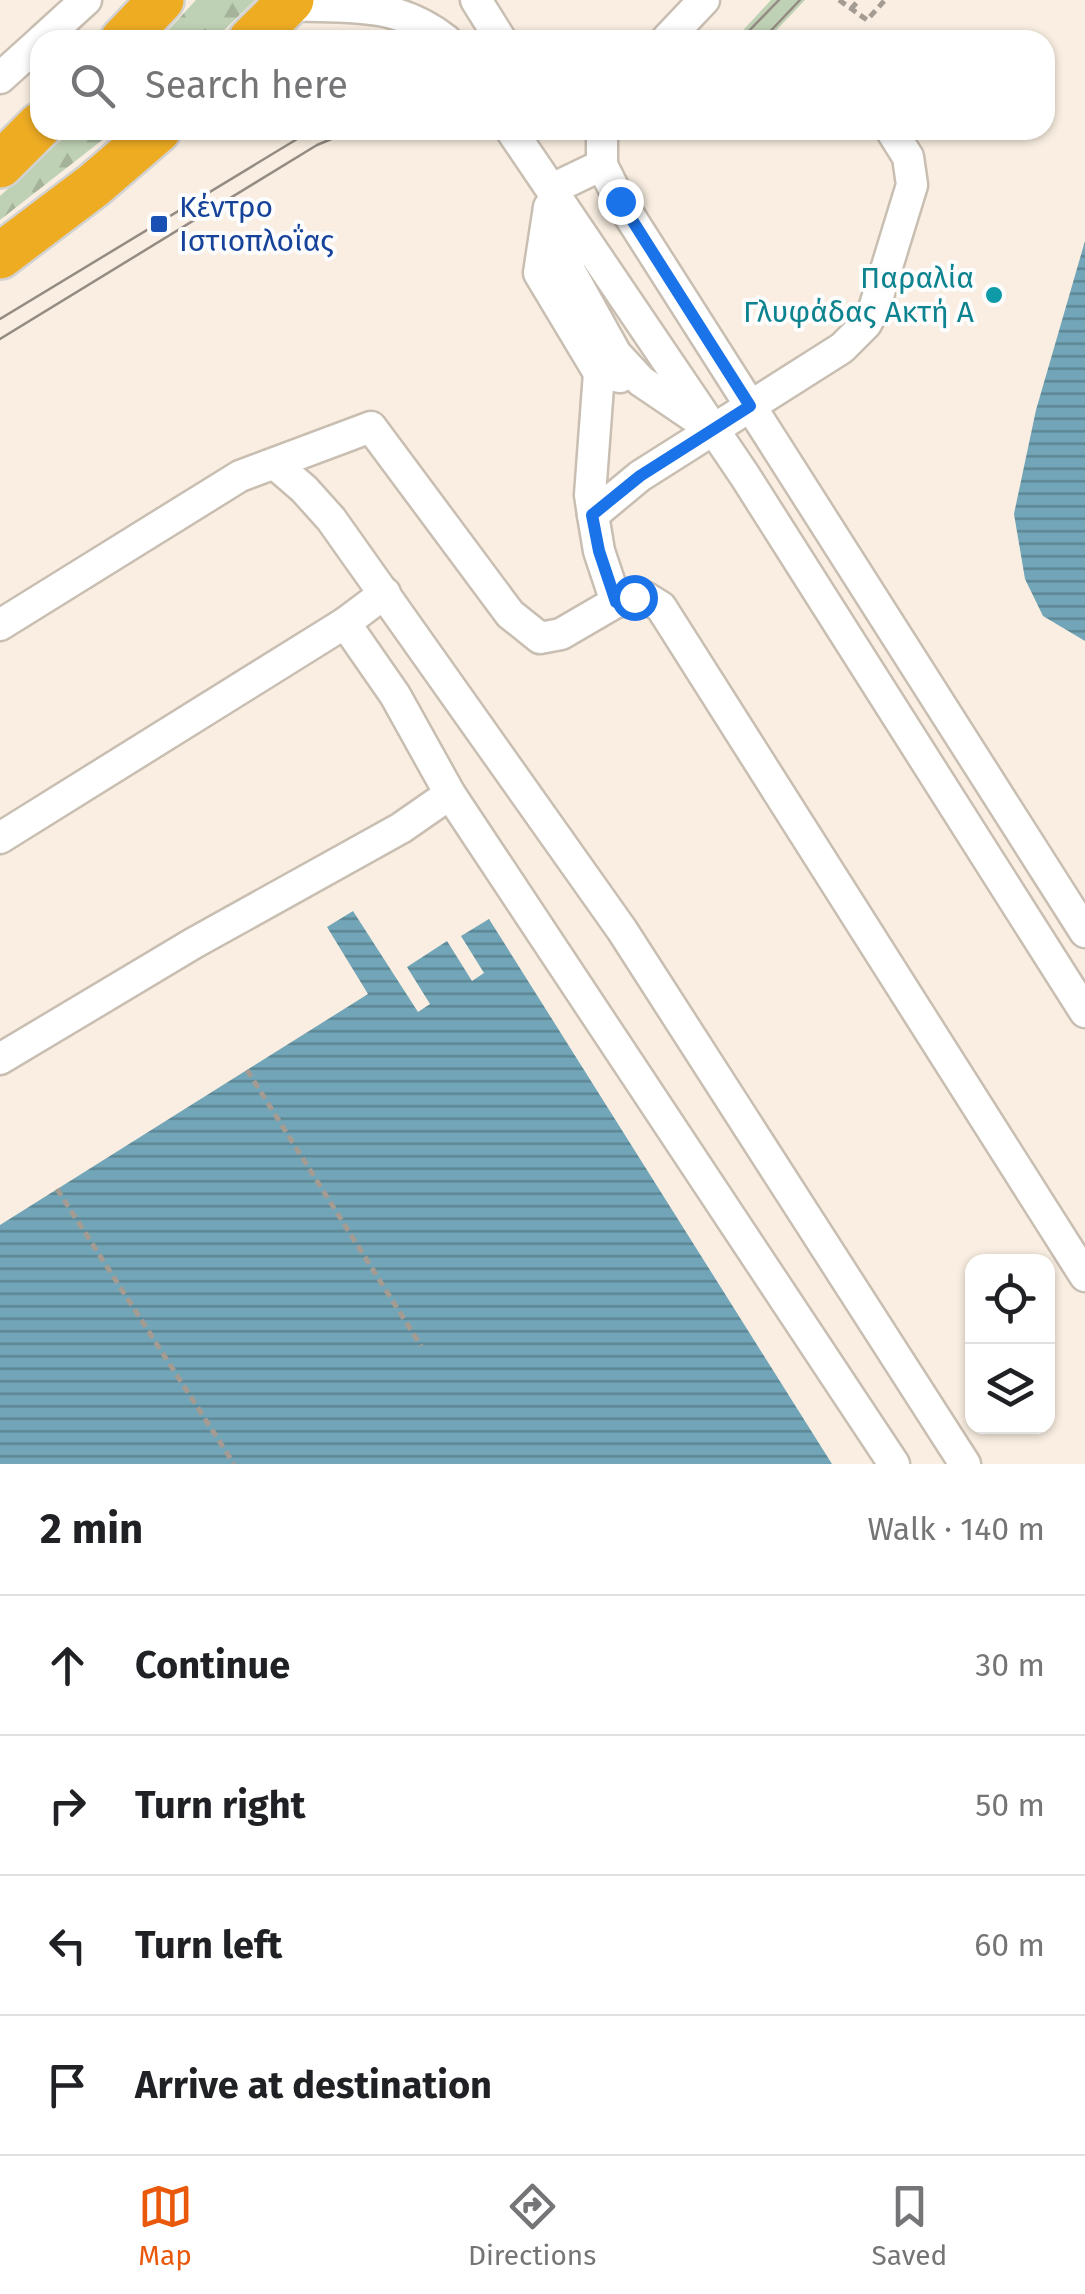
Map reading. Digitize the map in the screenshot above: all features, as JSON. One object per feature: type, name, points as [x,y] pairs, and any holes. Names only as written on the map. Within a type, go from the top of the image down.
[{"type":"highway","points":[[132,30],[160,0]]},
{"type":"highway","points":[[260,30],[288,3]]},
{"type":"highway","points":[[0,165],[30,135]]},
{"type":"highway","points":[[0,256],[146,140]]},
{"type":"street","points":[[53,30],[86,0]]},
{"type":"street","points":[[476,0],[495,30]]},
{"type":"street","points":[[676,30],[704,0]]},
{"type":"street","points":[[288,3],[388,10],[408,15],[431,30]]},
{"type":"street","points":[[0,78],[30,51]]},
{"type":"street","points":[[518,140],[715,430],[1085,1012]]},
{"type":"street","points":[[602,140],[602,165],[620,201],[1085,932]]},
{"type":"street","points":[[592,515],[640,476],[842,348],[866,324],[912,186],[908,157],[897,140]]},
{"type":"street","points":[[552,189],[602,165]]},
{"type":"street","points":[[552,189],[539,273],[599,372],[590,495],[599,551],[616,602]]},
{"type":"street","points":[[552,189],[570,270],[616,354],[641,382],[715,430]]},
{"type":"street","points":[[599,372],[641,382]]},
{"type":"street","points":[[0,624],[240,476],[370,427],[510,614],[532,635],[550,638],[561,634],[616,602],[645,598],[660,607],[1085,1276]]},
{"type":"street","points":[[274,464],[322,509],[385,592],[622,930],[964,1464]]},
{"type":"street","points":[[0,838],[345,622],[385,592]]},
{"type":"street","points":[[345,622],[395,695],[450,794],[894,1464]]},
{"type":"street","points":[[0,1059],[194,943],[401,828],[450,794]]},
{"type":"path","points":[[839,0],[867,20],[885,0]]},
{"type":"path","points":[[851,9],[859,0]]},
{"type":"path","points":[[248,1070],[422,1346]]},
{"type":"path","points":[[57,1189],[234,1464]]},
{"type":"green space","points":[[196,0],[255,0],[224,30],[168,30]]},
{"type":"green space","points":[[771,0],[805,0],[776,30],[743,30]]},
{"type":"green space","points":[[61,140],[102,140],[0,220],[0,196]]},
{"type":"water","points":[[1085,241],[1085,641],[1043,616],[1025,579],[1014,514],[1036,410]]},
{"type":"water","points":[[353,911],[418,1012],[430,1004],[407,967],[447,941],[472,981],[484,973],[461,936],[489,919],[832,1464],[0,1464],[0,1225],[368,994],[327,927]]},
{"type":"tram line","points":[[750,30],[779,0]]},
{"type":"tram line","points":[[772,30],[800,0]]},
{"type":"tram line","points":[[0,319],[295,140]]},
{"type":"tram line","points":[[0,339],[329,140]]},
{"type":"place","name":"Κέντρο Ιστιοπλοΐας","points":[[159,224]]},
{"type":"place","name":"Παραλία Γλυφάδας Ακτή Α","points":[[994,295]]},
{"type":"route","points":[[620,201],[750,406],[640,476],[592,515],[616,602],[634,597]]}]
